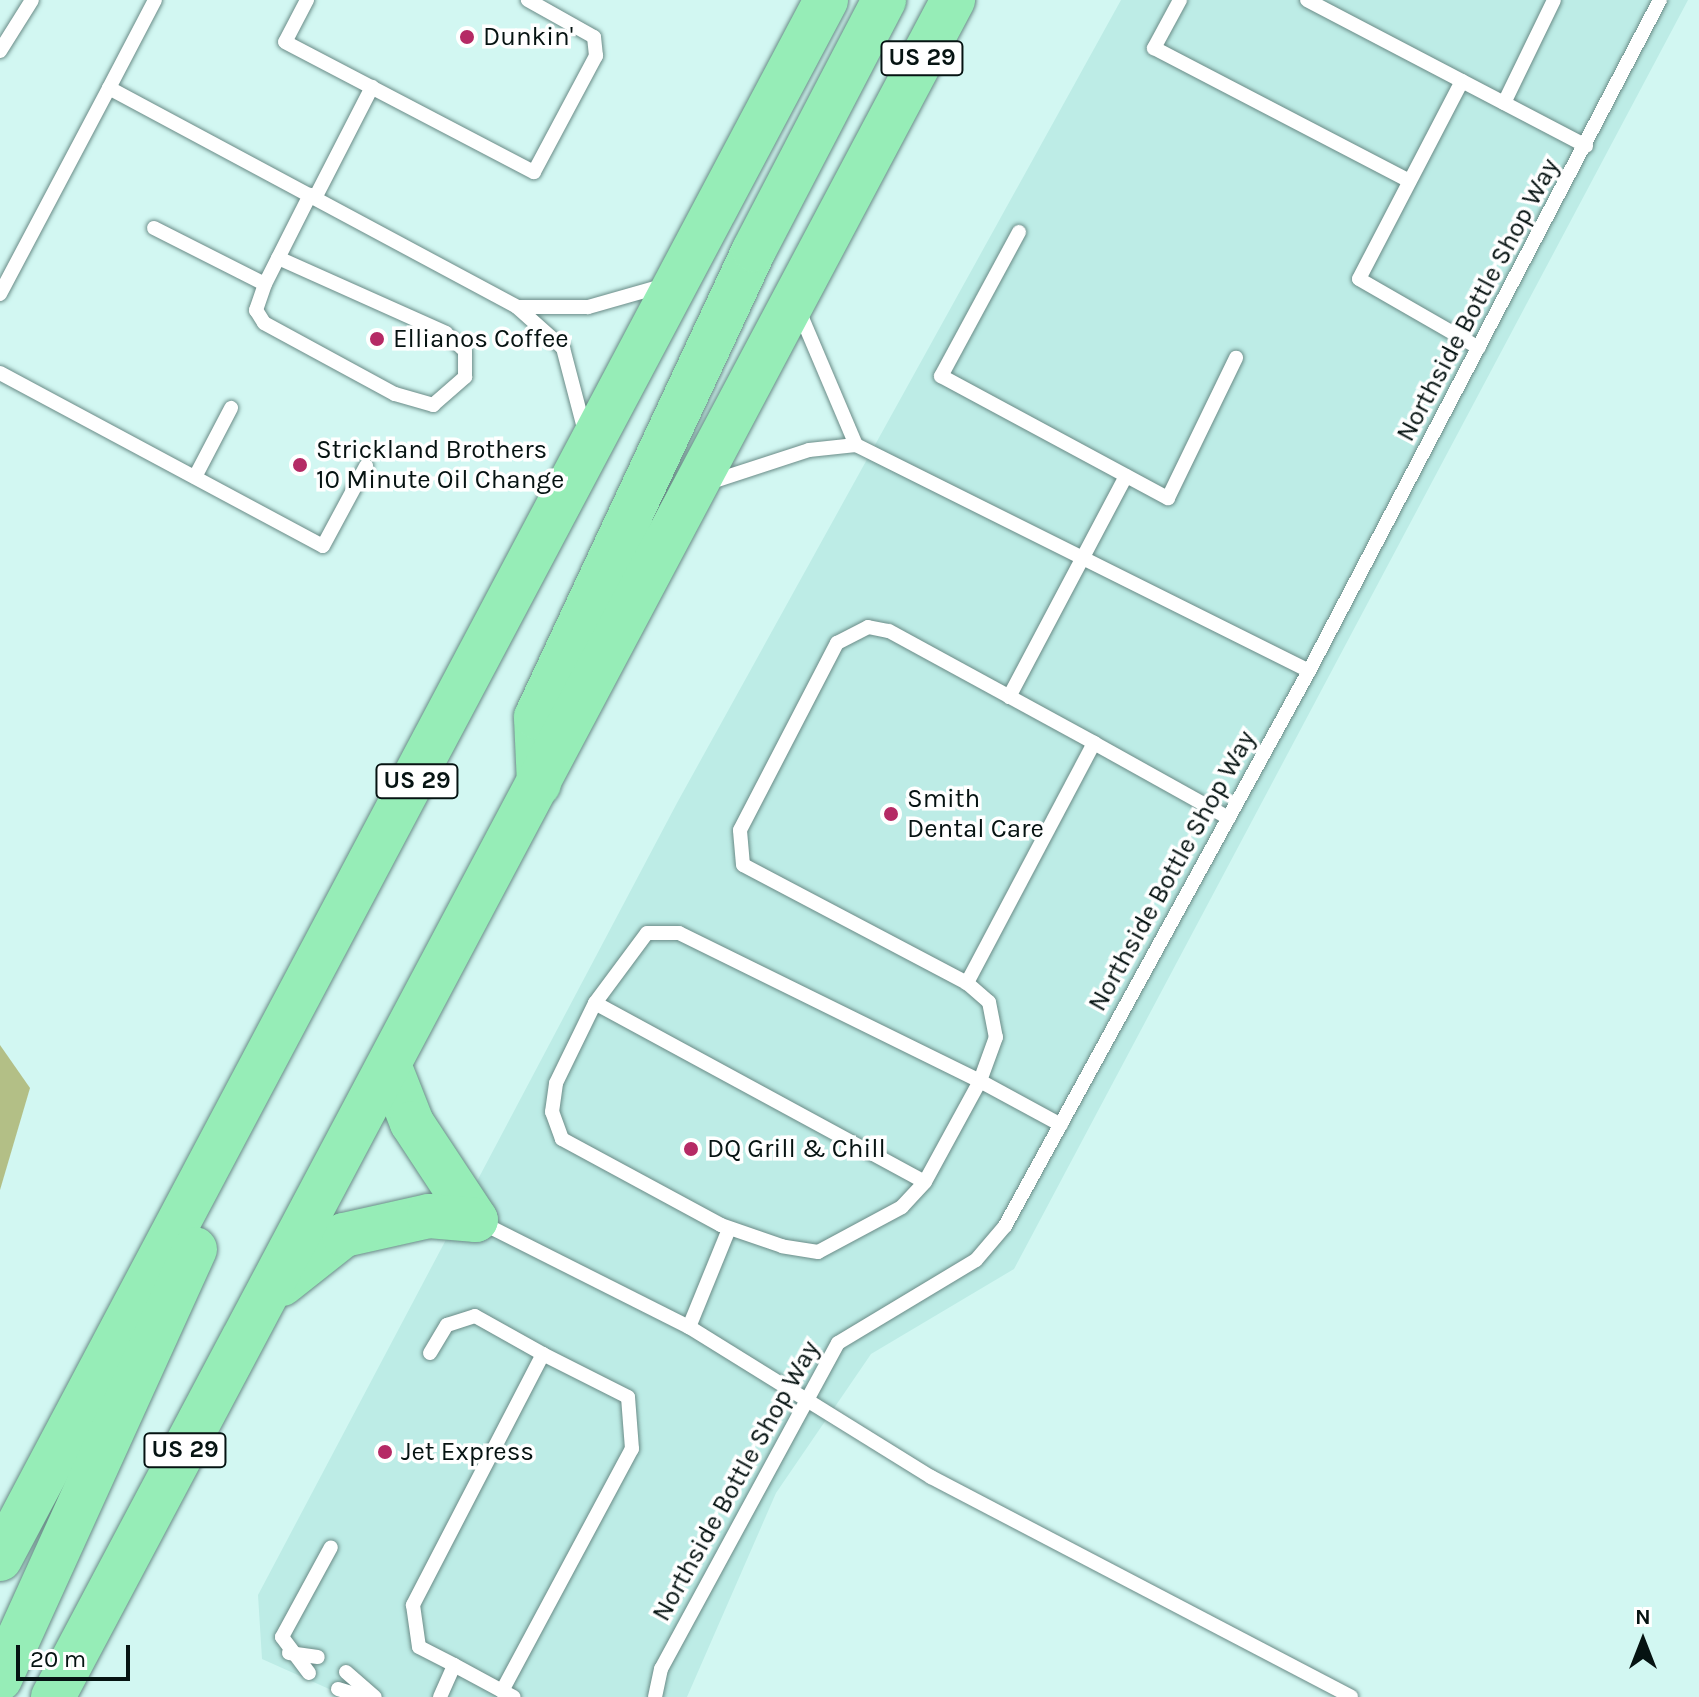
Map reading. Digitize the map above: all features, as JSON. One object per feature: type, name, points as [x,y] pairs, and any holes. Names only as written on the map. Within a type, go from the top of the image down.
[{"type":"main road","name":"US 29","points":[[0,1559],[229,1132],[826,0]]},
{"type":"main road","points":[[539,784],[531,738],[536,717],[754,250],[884,0]]},
{"type":"main road","name":"US 29","points":[[53,1697],[390,1067],[953,0]]},
{"type":"main road","points":[[390,1067],[412,1123],[476,1220]]},
{"type":"main road","points":[[0,1679],[192,1259],[229,1132]]},
{"type":"main road","points":[[268,1296],[344,1235],[429,1216],[476,1220]]},
{"type":"lane","points":[[0,51],[32,0]]},
{"type":"lane","points":[[0,294],[155,0]]},
{"type":"lane","points":[[307,0],[285,42],[534,172],[596,56],[594,37],[528,0]]},
{"type":"lane","points":[[1180,0],[1154,48],[1410,181]]},
{"type":"lane","points":[[1307,0],[1586,146]]},
{"type":"lane","name":"Northside Bottle Shop Way","points":[[655,1697],[661,1669],[838,1343],[976,1260],[1005,1226],[1309,671],[1660,0]]},
{"type":"lane","points":[[1504,103],[1548,2]]},
{"type":"lane","points":[[1462,81],[1359,279],[1479,348]]},
{"type":"lane","points":[[278,258],[446,333],[465,351],[465,377],[433,405],[395,394],[264,323],[256,310],[278,258],[372,87]]},
{"type":"lane","points":[[109,88],[517,307],[563,348],[590,450]]},
{"type":"lane","points":[[154,228],[265,284]]},
{"type":"lane","points":[[1019,232],[941,376],[1168,498],[1236,358]]},
{"type":"lane","points":[[517,307],[588,307],[679,281]]},
{"type":"lane","points":[[794,300],[856,445]]},
{"type":"lane","points":[[0,373],[323,546],[366,466]]},
{"type":"lane","points":[[195,477],[231,408]]},
{"type":"lane","points":[[696,487],[809,450],[856,445],[1309,671]]},
{"type":"lane","points":[[1009,697],[1126,476]]},
{"type":"lane","points":[[1061,1125],[980,1081],[679,933],[647,933],[630,947],[595,1003],[556,1083],[552,1112],[562,1139],[729,1229],[818,1252],[859,1236],[925,1182],[980,1081],[996,1037],[989,1002],[967,983],[764,882],[743,865],[740,830],[837,643],[858,632],[889,631],[1229,818]]},
{"type":"lane","points":[[967,983],[1094,743]]},
{"type":"lane","points":[[595,1003],[925,1182]]},
{"type":"lane","points":[[476,1220],[689,1327],[931,1477],[1351,1697]]},
{"type":"lane","points":[[689,1327],[729,1229]]},
{"type":"lane","points":[[430,1353],[447,1325],[475,1316],[628,1397],[632,1449],[508,1694],[419,1647],[413,1605],[543,1354]]},
{"type":"lane","points":[[309,1673],[288,1652],[282,1637],[331,1547]]},
{"type":"lane","points":[[288,1652],[318,1657]]},
{"type":"lane","points":[[440,1697],[454,1665]]},
{"type":"lane","points":[[346,1672],[375,1697]]},
{"type":"lane","points":[[338,1689],[365,1697]]},
{"type":"shaded area","points":[[1121,0],[1688,0],[1014,1269],[871,1354],[776,1493],[687,1697],[347,1697],[262,1659],[258,1595],[677,803]]},
{"type":"green space","points":[[0,1045],[30,1088],[0,1190]]},
{"type":"place","name":"Dunkin'","points":[[467,37]]},
{"type":"place","name":"Ellianos Coffee","points":[[377,339]]},
{"type":"place","name":"Strickland Brothers 10 Minute Oil Change","points":[[300,465]]},
{"type":"place","name":"Smith Dental Care","points":[[891,814]]},
{"type":"place","name":"DQ Grill & Chill","points":[[691,1149]]},
{"type":"place","name":"Jet Express","points":[[385,1452]]}]
